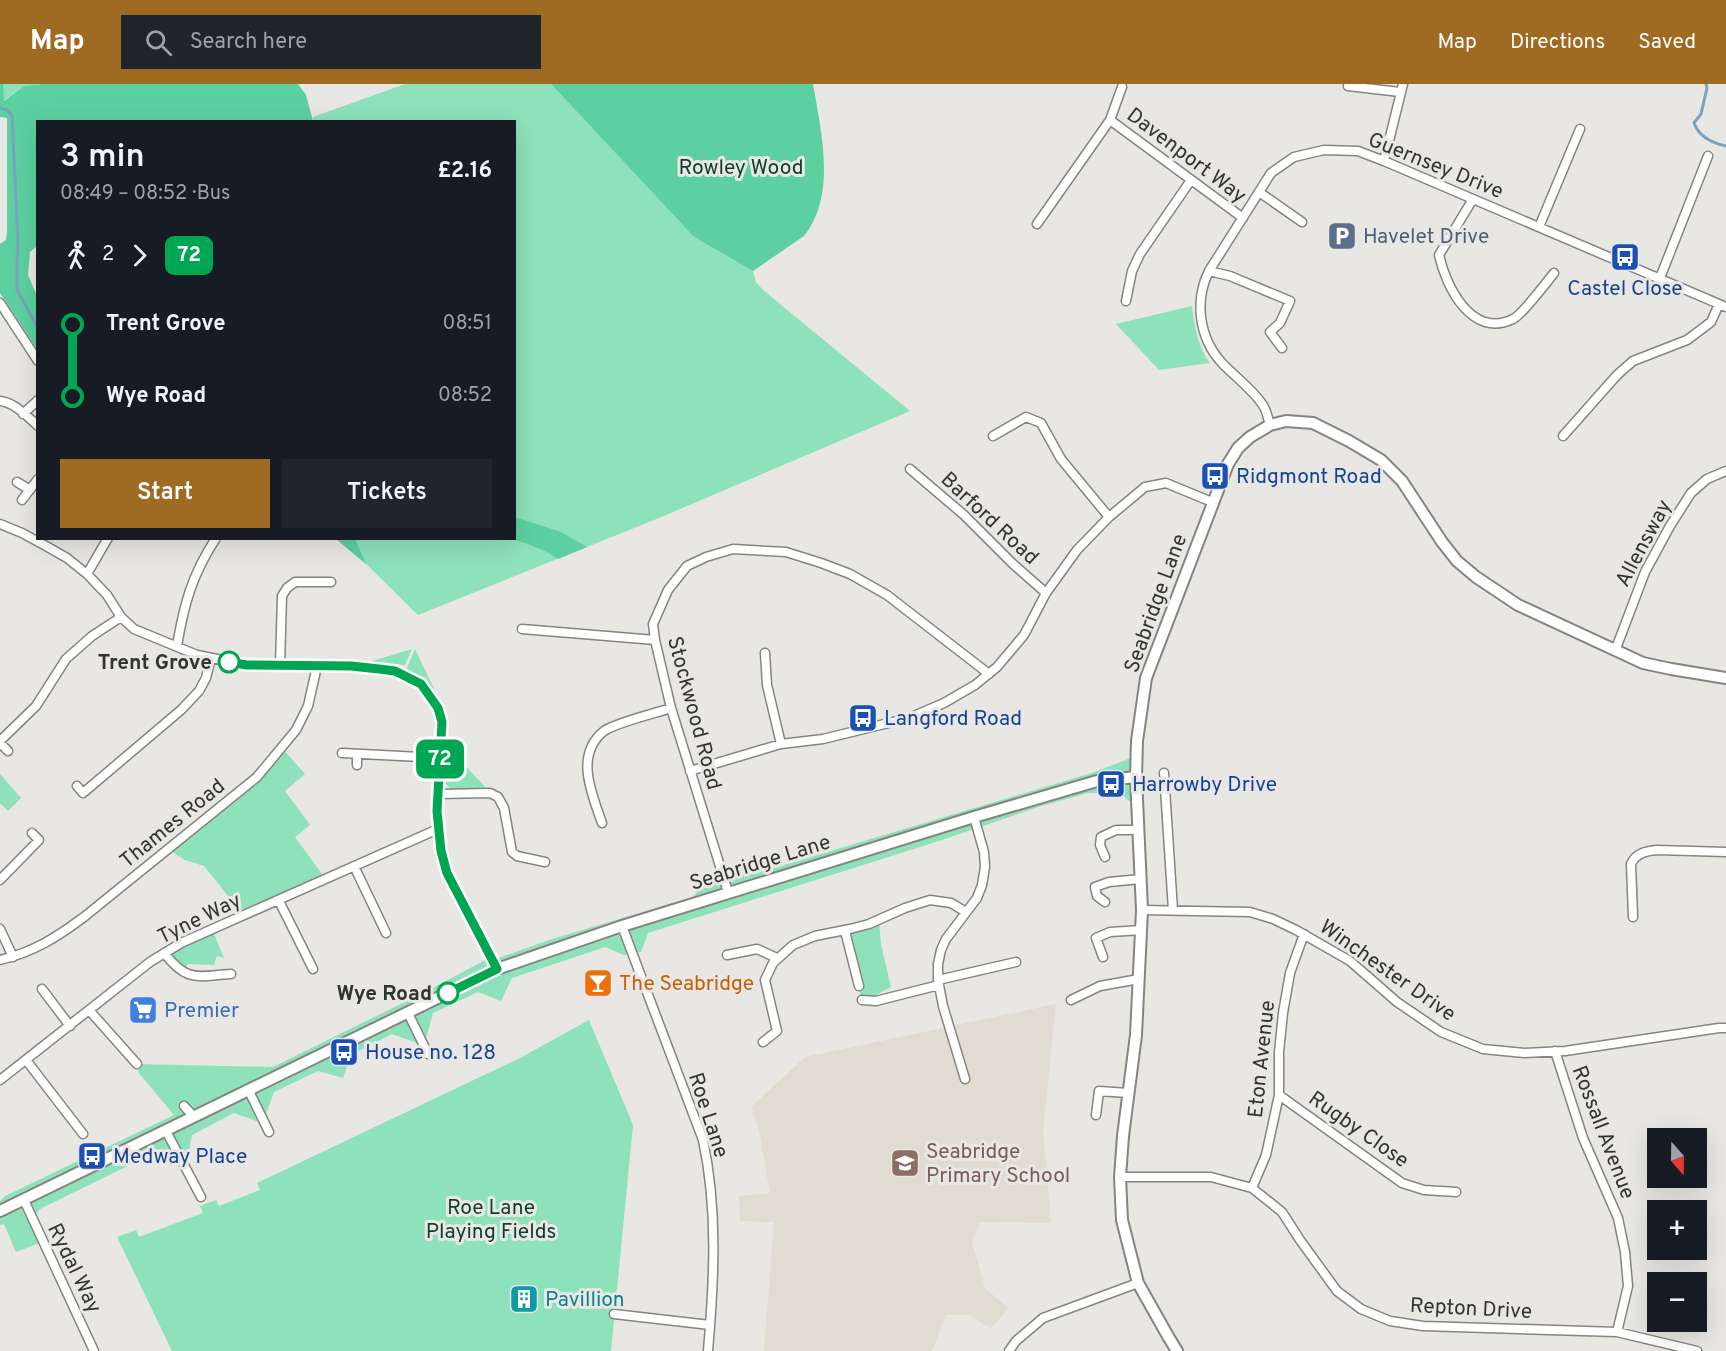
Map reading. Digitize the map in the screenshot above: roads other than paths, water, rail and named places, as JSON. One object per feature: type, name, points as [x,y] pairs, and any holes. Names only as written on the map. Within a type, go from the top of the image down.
[{"type":"street","points":[[1348,86],[1402,88],[1384,161]]},
{"type":"street","points":[[1037,224],[1110,120],[1122,87]]},
{"type":"street","name":"Davenport Way","points":[[1110,120],[1243,218]]},
{"type":"street","points":[[1539,227],[1580,129]]},
{"type":"street","name":"Guernsey Drive","points":[[1270,425],[1264,406],[1221,362],[1210,347],[1201,322],[1199,307],[1209,271],[1271,173],[1294,157],[1324,150],[1358,151],[1723,305]]},
{"type":"street","points":[[1660,278],[1708,156]]},
{"type":"street","points":[[1126,301],[1132,271],[1140,254],[1191,180]]},
{"type":"street","points":[[1259,192],[1302,222]]},
{"type":"street","points":[[1473,199],[1439,255],[1449,286],[1464,309],[1483,322],[1501,323],[1515,318],[1554,273]]},
{"type":"street","points":[[1209,271],[1230,276],[1290,301],[1280,322],[1270,332],[1282,348]]},
{"type":"street","points":[[0,303],[36,358]]},
{"type":"street","points":[[1563,436],[1617,375],[1633,361],[1688,340],[1711,322],[1723,305]]},
{"type":"street","points":[[0,401],[5,401],[36,424]]},
{"type":"street","points":[[23,414],[36,402]]},
{"type":"street","points":[[993,436],[1026,417],[1041,423],[1061,459],[1109,517]]},
{"type":"street","name":"Seabridge Lane","points":[[0,1211],[497,969],[728,892],[1097,781],[1136,777],[1137,741],[1146,678],[1212,502],[1238,448],[1250,436],[1270,425],[1286,421],[1313,423],[1381,460],[1402,481],[1456,561],[1518,605],[1643,663],[1726,678]]},
{"type":"street","name":"Barford Road","points":[[910,469],[964,515],[1046,593]]},
{"type":"street","name":"Allensway","points":[[1615,651],[1646,572],[1691,493],[1707,479],[1726,471]]},
{"type":"street","points":[[17,482],[30,490]]},
{"type":"street","points":[[22,500],[36,482]]},
{"type":"street","points":[[690,771],[781,744],[823,739],[909,718],[944,703],[975,685],[997,667],[1024,635],[1046,593],[1077,550],[1109,517],[1145,488],[1166,483],[1212,502]]},
{"type":"street","points":[[0,524],[22,532],[67,558],[87,574],[107,595],[121,617],[134,629],[197,655],[247,665],[351,666],[395,671],[421,684],[438,708],[442,722],[438,829],[441,851],[447,873],[497,969]]},
{"type":"street","points":[[87,574],[107,540]]},
{"type":"street","points":[[177,646],[182,615],[195,573],[215,540]]},
{"type":"street","name":"Stockwood Road","points":[[728,892],[671,708],[655,640],[653,624],[668,590],[687,566],[706,557],[733,549],[777,551],[850,574],[887,595],[989,674]]},
{"type":"street","points":[[280,666],[282,596],[294,582],[331,582]]},
{"type":"street","points":[[8,752],[0,742],[36,706],[50,681],[66,660],[92,636],[121,617]]},
{"type":"street","points":[[522,629],[655,640]]},
{"type":"street","points":[[765,653],[767,685],[781,744]]},
{"type":"street","points":[[77,786],[83,793],[181,710],[199,691],[206,678],[211,658]]},
{"type":"street","name":"Thames Road","points":[[0,960],[34,950],[60,935],[257,777],[296,730],[308,706],[317,666]]},
{"type":"street","points":[[602,823],[589,782],[587,763],[592,746],[605,731],[671,708]]},
{"type":"street","points":[[342,753],[440,758]]},
{"type":"street","points":[[357,754],[357,765]]},
{"type":"street","points":[[1164,773],[1173,910]]},
{"type":"street","points":[[1136,777],[1142,930],[1136,1035],[1120,1177],[1122,1220],[1138,1283],[1177,1351]]},
{"type":"street","points":[[439,794],[490,794],[498,797],[504,808],[512,852],[517,856],[545,862]]},
{"type":"street","points":[[965,1079],[946,1016],[938,964],[946,939],[977,898],[982,885],[985,867],[984,852],[974,818]]},
{"type":"street","name":"Tyne Way","points":[[3,1077],[164,953],[438,829]]},
{"type":"street","points":[[1105,857],[1100,845],[1101,837],[1116,830],[1138,830]]},
{"type":"street","points":[[0,880],[38,848],[39,840],[32,833]]},
{"type":"street","points":[[1633,917],[1631,864],[1634,857],[1647,851],[1657,850],[1726,852]]},
{"type":"street","points":[[354,866],[386,933]]},
{"type":"street","points":[[1105,902],[1097,896],[1095,887],[1109,882],[1141,879]]},
{"type":"street","points":[[763,1042],[777,1031],[765,980],[777,958],[794,945],[815,936],[869,924],[930,900],[951,903],[966,912]]},
{"type":"street","points":[[279,901],[313,969]]},
{"type":"street","name":"Winchester Drive","points":[[1142,910],[1250,912],[1273,919],[1350,961],[1397,1002],[1441,1032],[1483,1049],[1524,1053],[1555,1051],[1726,1028]]},
{"type":"street","name":"Roe Lane","points":[[622,926],[703,1140],[709,1168],[714,1247],[708,1351]]},
{"type":"street","points":[[0,929],[13,957]]},
{"type":"street","points":[[1103,957],[1096,938],[1110,932],[1142,930]]},
{"type":"street","points":[[845,931],[859,986]]},
{"type":"street","name":"Eton Avenue","points":[[1252,1188],[1266,1155],[1279,1095],[1279,1052],[1283,1013],[1290,973],[1304,934]]},
{"type":"street","points":[[727,956],[758,949],[777,958]]},
{"type":"street","points":[[164,953],[183,974],[193,976],[231,974]]},
{"type":"street","points":[[862,1000],[876,1001],[1016,962]]},
{"type":"street","points":[[1071,999],[1100,986],[1139,979]]},
{"type":"street","points":[[42,989],[70,1026]]},
{"type":"street","points":[[89,1010],[136,1064]]},
{"type":"street","points":[[408,1013],[428,1054]]},
{"type":"street","name":"Rossall Avenue","points":[[1555,1051],[1583,1138],[1618,1218],[1625,1252],[1628,1286],[1617,1332]]},
{"type":"street","points":[[26,1060],[83,1134]]},
{"type":"street","points":[[0,1067],[3,1077]]},
{"type":"street","points":[[248,1089],[269,1132]]},
{"type":"street","points":[[1096,1114],[1099,1091],[1128,1093]]},
{"type":"street","name":"Rugby Close","points":[[1279,1095],[1402,1183],[1424,1190],[1456,1192]]},
{"type":"street","points":[[184,1106],[194,1117]]},
{"type":"street","points":[[166,1131],[201,1197]]},
{"type":"street","name":"Repton Drive","points":[[1120,1177],[1211,1177],[1252,1188],[1282,1212],[1337,1291],[1361,1309],[1390,1321],[1423,1326],[1617,1332],[1697,1351]]},
{"type":"street","name":"Rydal Way","points":[[24,1200],[94,1351]]},
{"type":"street","points":[[1009,1351],[1016,1341],[1043,1318],[1138,1283]]},
{"type":"street","points":[[614,1314],[710,1325]]},
{"type":"waterway","points":[[1706,84],[1701,114],[1694,123],[1707,139],[1726,146]]},
{"type":"waterway","points":[[0,108],[12,115],[18,241],[17,290],[36,324]]},
{"type":"place","name":"Havelet Drive","points":[[1342,236]]},
{"type":"place","name":"Castel Close","points":[[1625,257]]},
{"type":"place","name":"Ridgmont Road","points":[[1215,476]]},
{"type":"place","name":"Trent Grove","points":[[229,662]]},
{"type":"place","name":"Langford Road","points":[[863,718]]},
{"type":"place","name":"Harrowby Drive","points":[[1111,784]]},
{"type":"place","name":"The Seabridge","points":[[598,983]]},
{"type":"place","name":"Wye Road","points":[[448,993]]},
{"type":"place","name":"Premier","points":[[143,1010]]},
{"type":"place","name":"House no. 128","points":[[344,1052]]},
{"type":"place","name":"Medway Place","points":[[92,1156]]},
{"type":"place","name":"Seabridge Primary School","points":[[905,1163]]},
{"type":"place","name":"Pavillion","points":[[524,1299]]},
{"type":"park label","name":"Rowley Wood","points":[[741,167]]},
{"type":"park label","name":"Roe Lane Playing Fields","points":[[491,1219]]}]
